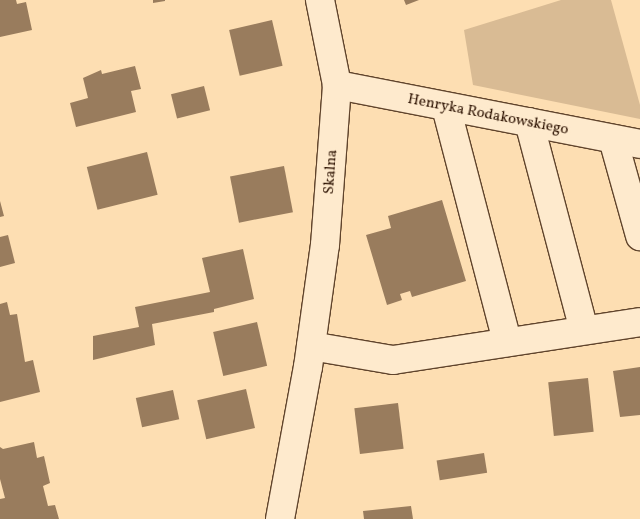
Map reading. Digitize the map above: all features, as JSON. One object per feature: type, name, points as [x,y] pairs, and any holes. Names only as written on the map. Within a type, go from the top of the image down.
[{"type":"street","name":"Skalna","points":[[280,519],[310,356],[325,245],[337,85],[320,0]]},
{"type":"street","name":"Henryka Rodakowskiego","points":[[337,85],[640,144]]},
{"type":"street","points":[[446,107],[507,342]]},
{"type":"street","points":[[529,122],[584,330]]},
{"type":"street","points":[[613,139],[640,236]]},
{"type":"street","points":[[310,356],[393,360],[640,322]]},
{"type":"shaded area","points":[[561,0],[611,0],[640,105],[640,119],[473,85],[464,30]]},
{"type":"building","points":[[0,0],[16,0],[17,4],[26,2],[32,30],[0,37]]},
{"type":"building","points":[[153,0],[165,0],[165,1],[153,3]]},
{"type":"building","points":[[404,0],[419,0],[406,5]]},
{"type":"building","points":[[272,20],[283,66],[240,76],[229,30]]},
{"type":"building","points":[[135,66],[141,89],[131,91],[136,112],[76,127],[70,103],[88,98],[83,78],[101,70],[102,74]]},
{"type":"building","points":[[204,86],[210,110],[177,118],[171,94]]},
{"type":"building","points":[[147,152],[158,195],[97,210],[87,167]]},
{"type":"building","points":[[284,166],[293,212],[239,223],[230,176]]},
{"type":"building","points":[[442,200],[466,281],[412,297],[410,291],[400,294],[402,300],[387,305],[366,235],[391,228],[388,216]]},
{"type":"building","points":[[0,201],[4,216],[0,217]]},
{"type":"building","points":[[8,235],[15,263],[0,267],[0,237]]},
{"type":"building","points":[[243,249],[254,299],[214,309],[214,312],[152,324],[155,345],[93,360],[93,336],[139,327],[135,307],[210,292],[202,258]]},
{"type":"building","points":[[7,302],[10,315],[17,314],[25,362],[33,360],[40,392],[0,402],[0,304]]},
{"type":"building","points":[[257,322],[267,366],[223,376],[213,332]]},
{"type":"building","points":[[640,367],[640,415],[620,417],[613,371]]},
{"type":"building","points":[[588,378],[594,432],[554,436],[548,382]]},
{"type":"building","points":[[246,389],[255,428],[206,439],[197,400]]},
{"type":"building","points":[[173,390],[179,419],[142,427],[136,398]]},
{"type":"building","points":[[398,403],[404,449],[360,454],[354,408]]},
{"type":"building","points":[[34,442],[37,458],[44,456],[50,483],[43,486],[48,506],[55,505],[59,519],[0,519],[0,499],[5,498],[0,479],[0,447],[3,449]]},
{"type":"building","points":[[484,453],[487,473],[440,480],[437,461]]},
{"type":"building","points":[[411,506],[413,519],[364,519],[363,511]]}]
